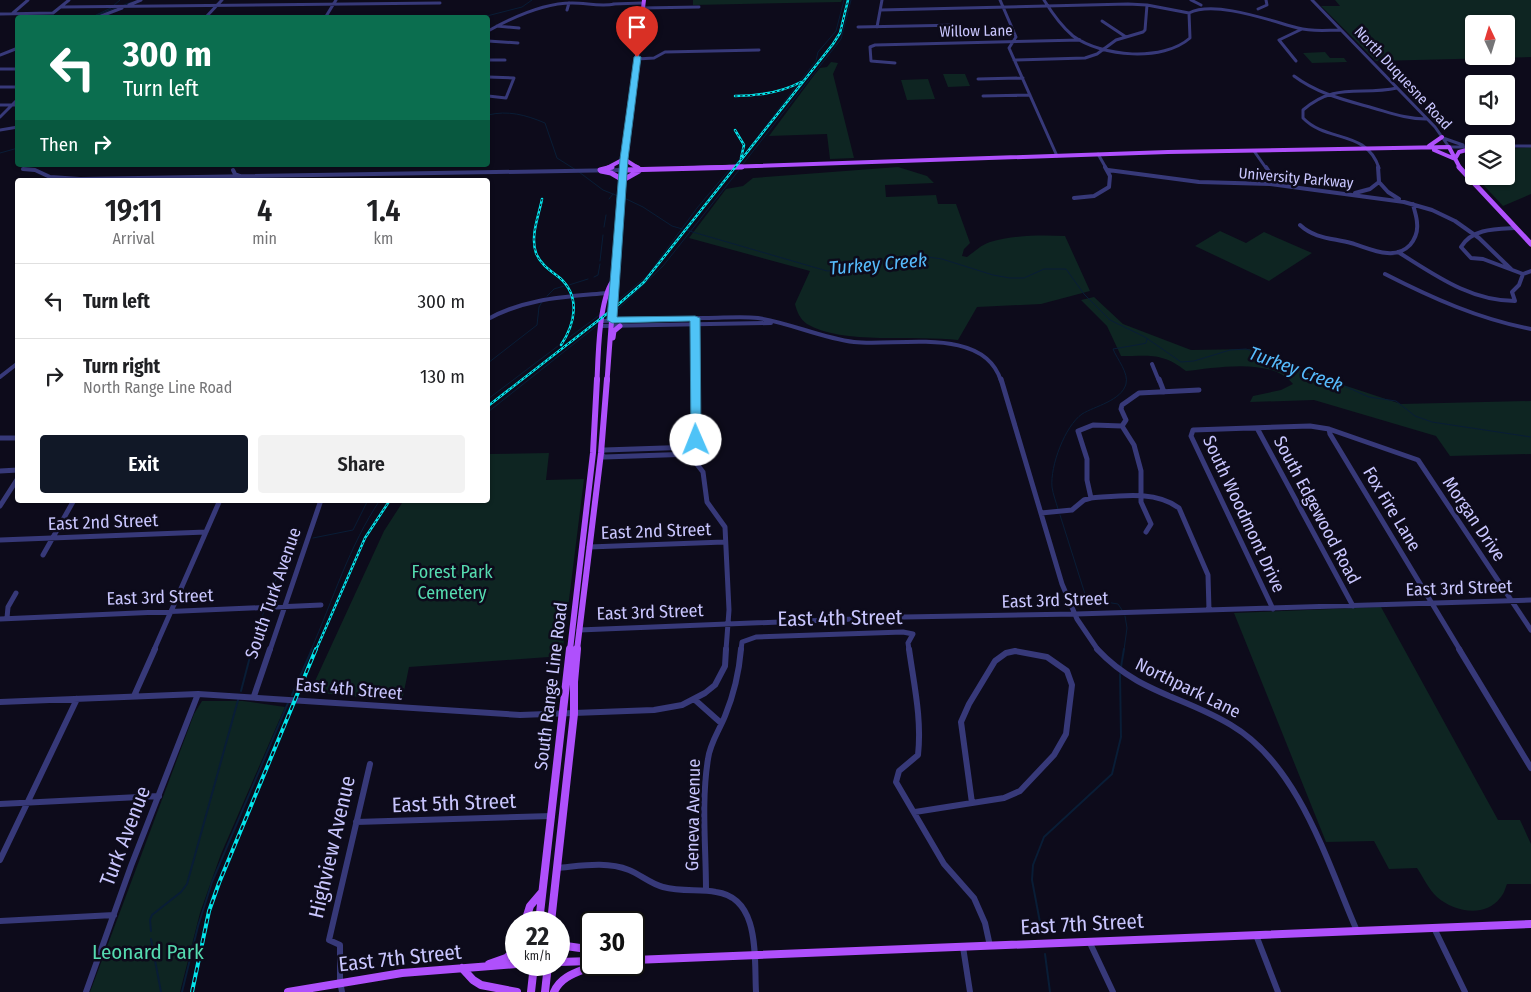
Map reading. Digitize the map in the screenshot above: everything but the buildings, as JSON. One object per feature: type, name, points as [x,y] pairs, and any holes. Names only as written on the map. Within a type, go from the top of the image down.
[{"type":"main road","points":[[597,453],[622,205],[624,159],[643,3]]},
{"type":"main road","points":[[1413,148],[1432,145],[1442,137]]},
{"type":"main road","points":[[1413,148],[1436,151],[1455,159],[1460,152],[1465,150]]},
{"type":"main road","points":[[623,170],[1098,154],[1449,148]]},
{"type":"main road","name":"North Duquesne Road","points":[[1449,148],[1467,176],[1531,244]]},
{"type":"main road","points":[[624,159],[633,166],[644,170]]},
{"type":"main road","points":[[600,170],[612,167],[624,159]]},
{"type":"main road","points":[[600,170],[612,173],[623,180]]},
{"type":"main road","points":[[623,180],[644,170]]},
{"type":"main road","points":[[597,453],[596,393],[607,289],[613,281]]},
{"type":"main road","points":[[606,370],[610,364],[614,331],[620,326]]},
{"type":"main road","name":"South Range Line Road","points":[[552,911],[574,714],[574,682],[597,453]]},
{"type":"main road","name":"South Range Line Road","points":[[540,911],[597,453]]},
{"type":"main road","points":[[528,911],[530,906],[543,891]]},
{"type":"main road","name":"East 7th Street","points":[[645,960],[1531,924]]},
{"type":"main road","points":[[482,966],[505,958]]},
{"type":"main road","name":"East 7th Street","points":[[288,992],[340,981],[404,972],[505,965]]},
{"type":"main road","points":[[462,968],[475,982],[481,985],[511,989],[517,992]]},
{"type":"main road","points":[[554,992],[565,977],[580,971]]},
{"type":"main road","points":[[531,992],[533,976]]},
{"type":"main road","points":[[544,992],[546,976]]},
{"type":"street","points":[[13,14],[28,0]]},
{"type":"street","points":[[36,15],[54,13],[69,0]]},
{"type":"street","points":[[102,15],[141,0]]},
{"type":"street","points":[[208,15],[222,0]]},
{"type":"street","points":[[274,5],[277,0]]},
{"type":"street","points":[[328,15],[336,0]]},
{"type":"street","points":[[877,26],[882,0]]},
{"type":"street","points":[[1000,0],[1015,32],[1016,38],[1009,48],[1058,156]]},
{"type":"street","points":[[1044,0],[1057,21],[1080,40],[1105,49],[1146,54],[1165,52],[1178,48],[1190,38],[1189,13]]},
{"type":"street","points":[[1191,0],[1201,5]]},
{"type":"street","points":[[1258,9],[1266,5],[1266,0]]},
{"type":"street","name":"North Duquesne Road","points":[[1312,0],[1426,119],[1449,148]]},
{"type":"street","points":[[61,7],[440,3]]},
{"type":"street","points":[[567,10],[569,3]]},
{"type":"street","points":[[490,30],[512,18],[549,6],[569,3],[593,6],[643,3],[698,7]]},
{"type":"street","points":[[880,10],[1146,5],[1189,13],[1201,5],[1207,4]]},
{"type":"street","points":[[1014,60],[1085,58],[1105,49],[1116,40],[1139,34],[1146,30],[1146,5]]},
{"type":"street","points":[[1253,8],[1303,29],[1322,33],[1342,31]]},
{"type":"street","points":[[0,14],[20,15]]},
{"type":"street","points":[[1102,21],[1127,37]]},
{"type":"street","points":[[858,27],[961,25]]},
{"type":"street","points":[[497,26],[518,28]]},
{"type":"street","points":[[1296,61],[1279,40],[1303,29]]},
{"type":"street","name":"Willow Lane","points":[[896,63],[871,61],[869,48],[872,45],[1080,40]]},
{"type":"street","points":[[490,41],[518,43]]},
{"type":"street","points":[[0,55],[15,49]]},
{"type":"street","points":[[637,59],[654,58],[665,52],[759,50]]},
{"type":"street","points":[[490,60],[506,60]]},
{"type":"street","points":[[0,69],[15,69]]},
{"type":"street","points":[[1294,76],[1311,88],[1326,95],[1402,118],[1426,119]]},
{"type":"street","points":[[490,77],[514,78],[506,98],[490,96]]},
{"type":"street","points":[[978,79],[1022,78]]},
{"type":"street","points":[[0,87],[15,87]]},
{"type":"street","points":[[1346,194],[1367,190],[1379,182],[1381,175],[1379,164],[1358,142],[1319,130],[1303,118],[1303,110],[1326,95],[1346,90],[1380,91],[1397,88]]},
{"type":"street","points":[[983,96],[1030,95]]},
{"type":"street","points":[[0,117],[15,102]]},
{"type":"street","points":[[0,105],[12,105]]},
{"type":"street","points":[[0,130],[15,128]]},
{"type":"street","points":[[1442,137],[1465,145]]},
{"type":"street","points":[[1515,146],[1531,146]]},
{"type":"street","points":[[1449,148],[1465,147]]},
{"type":"street","points":[[1254,151],[1270,173],[1272,184]]},
{"type":"street","points":[[1074,198],[1094,196],[1109,187],[1110,176],[1108,170],[1098,154]]},
{"type":"street","points":[[229,178],[235,167]]},
{"type":"street","points":[[23,169],[35,170],[50,177],[65,178]]},
{"type":"street","points":[[233,170],[238,175],[250,177]]},
{"type":"street","points":[[240,178],[623,170]]},
{"type":"street","name":"University Parkway","points":[[1108,170],[1199,182],[1272,184],[1413,204],[1440,214],[1475,234],[1511,269]]},
{"type":"street","points":[[412,178],[413,174]]},
{"type":"street","points":[[1379,182],[1388,192],[1404,202]]},
{"type":"street","points":[[1300,225],[1309,232],[1329,240],[1353,244],[1376,252],[1398,252],[1408,248],[1416,234],[1417,222],[1413,204]]},
{"type":"street","points":[[1516,228],[1475,234],[1462,244],[1463,250],[1470,258],[1483,259],[1523,274],[1531,271]]},
{"type":"street","points":[[1398,252],[1448,282],[1496,302],[1515,301],[1512,292],[1519,284],[1523,274]]},
{"type":"street","points":[[1385,274],[1458,310],[1494,322],[1531,330]]},
{"type":"street","points":[[490,318],[507,308],[534,300],[607,293]]},
{"type":"street","points":[[603,323],[695,321]]},
{"type":"street","points":[[611,323],[620,326],[695,321]]},
{"type":"street","points":[[695,321],[696,440],[694,454],[696,462],[703,472],[707,502],[724,527],[724,542],[728,566],[728,654],[722,674],[715,685],[694,700],[721,723]]},
{"type":"street","name":"Northpark Lane","points":[[695,321],[776,323],[840,340],[866,343],[938,342],[958,345],[981,354],[992,364],[999,374],[1062,584],[1076,614],[1098,650],[1126,676],[1154,692],[1199,709],[1233,725],[1254,740],[1270,755],[1295,788],[1357,931]]},
{"type":"street","points":[[1152,364],[1164,392]]},
{"type":"street","points":[[0,377],[15,365]]},
{"type":"street","points":[[1122,426],[1126,420],[1121,409],[1122,405],[1139,393],[1200,390]]},
{"type":"street","points":[[1091,498],[1087,480],[1087,459],[1078,432],[1082,428],[1091,426],[1122,426]]},
{"type":"street","points":[[1122,426],[1134,446],[1141,470],[1142,502],[1150,524],[1146,532]]},
{"type":"street","points":[[1257,428],[1310,426],[1330,428]]},
{"type":"street","name":"South Woodmont Drive","points":[[1257,428],[1193,430],[1191,436],[1273,609]]},
{"type":"street","name":"South Edgewood Road","points":[[1257,428],[1353,606]]},
{"type":"street","name":"Morgan Drive","points":[[1330,428],[1418,460],[1531,630]]},
{"type":"street","name":"Fox Fire Lane","points":[[1330,428],[1330,434],[1531,768]]},
{"type":"street","points":[[0,438],[15,438]]},
{"type":"street","points":[[597,453],[604,450],[694,447]]},
{"type":"street","points":[[597,453],[604,457],[694,454]]},
{"type":"street","points":[[0,471],[15,470]]},
{"type":"street","points":[[0,506],[15,483]]},
{"type":"street","points":[[1041,513],[1072,510],[1084,500],[1091,498],[1142,496],[1175,503],[1179,508],[1208,575],[1208,610]]},
{"type":"street","points":[[43,555],[72,503]]},
{"type":"street","points":[[134,696],[219,503]]},
{"type":"street","name":"South Turk Avenue","points":[[254,696],[320,503]]},
{"type":"street","name":"East 2nd Street","points":[[0,540],[206,532]]},
{"type":"street","name":"East 2nd Street","points":[[589,547],[724,542]]},
{"type":"street","points":[[7,618],[7,610],[16,593]]},
{"type":"street","name":"East 3rd Street","points":[[579,630],[904,617],[1273,609],[1531,600]]},
{"type":"street","name":"East 3rd Street","points":[[0,619],[321,606]]},
{"type":"street","name":"East 4th Street","points":[[721,723],[738,678],[742,642],[746,639],[756,637],[903,632],[913,634],[908,643],[920,725],[919,747],[918,755],[899,771],[896,782],[916,812],[944,864],[974,898],[980,909],[990,946]]},
{"type":"street","points":[[916,812],[1006,798],[1015,794],[1047,764],[1059,749],[1066,735],[1069,720],[1072,679],[1064,666],[1058,662],[1023,652],[1006,653],[995,661],[960,722],[969,771],[972,803]]},
{"type":"street","name":"East 4th Street","points":[[0,702],[198,694],[254,696],[495,715],[574,714],[666,709],[694,700]]},
{"type":"street","name":"Turk Avenue","points":[[86,992],[198,694]]},
{"type":"street","points":[[0,860],[77,699]]},
{"type":"street","name":"Geneva Avenue","points":[[721,723],[708,758],[706,778],[706,890],[725,893],[742,906],[752,926],[756,992]]},
{"type":"street","name":"Highview Avenue","points":[[342,992],[340,981],[341,949],[340,946],[329,940],[370,764]]},
{"type":"street","points":[[0,804],[159,796]]},
{"type":"street","name":"East 5th Street","points":[[356,822],[552,816]]},
{"type":"street","points":[[557,868],[615,865],[630,870],[656,886],[669,889],[706,890]]},
{"type":"street","points":[[0,921],[114,915]]},
{"type":"street","points":[[1434,928],[1465,992]]},
{"type":"street","points":[[1256,935],[1278,992]]},
{"type":"street","points":[[1089,941],[1113,992]]},
{"type":"street","points":[[963,947],[970,992]]},
{"type":"green space","points":[[693,0],[842,0],[841,2],[693,5]]},
{"type":"green space","points":[[1335,0],[1531,0],[1531,57],[1515,57],[1515,15],[1465,15],[1465,59],[1376,61],[1321,6],[1340,6]]},
{"type":"green space","points":[[1325,52],[1330,58],[1344,58],[1347,62],[1312,63],[1303,53]]},
{"type":"green space","points":[[831,62],[838,63],[833,74],[854,158],[830,159],[827,134],[769,136],[820,68],[827,67]]},
{"type":"green space","points":[[943,74],[965,74],[970,86],[948,87]]},
{"type":"green space","points":[[928,79],[935,99],[907,100],[901,80]]},
{"type":"green space","points":[[1531,147],[1531,194],[1503,206],[1483,185],[1515,185],[1515,148]]},
{"type":"green space","points":[[898,167],[927,176],[934,183],[885,185],[886,197],[936,195],[938,204],[956,204],[970,243],[964,249],[962,256],[967,257],[990,242],[1008,238],[1065,236],[1090,291],[1041,304],[977,307],[958,340],[839,335],[822,331],[807,324],[798,313],[795,304],[810,271],[689,238],[726,189],[743,186],[753,178]]},
{"type":"green space","points":[[1220,231],[1246,243],[1264,232],[1312,253],[1269,281],[1195,246]]},
{"type":"green space","points":[[1094,297],[1123,324],[1191,350],[1252,349],[1313,375],[1401,404],[1531,401],[1531,454],[1450,456],[1436,436],[1314,400],[1250,402],[1253,396],[1281,390],[1293,384],[1284,376],[1272,370],[1243,366],[1186,371],[1170,361],[1155,356],[1121,356],[1107,326],[1081,300]]},
{"type":"green space","name":"Forest Park Cemetery","points":[[549,453],[546,480],[584,479],[562,656],[409,667],[402,701],[310,692],[384,531],[402,503],[490,503],[490,454]]},
{"type":"green space","points":[[1381,607],[1498,820],[1520,820],[1531,844],[1531,884],[1507,884],[1501,896],[1494,904],[1486,908],[1469,911],[1444,902],[1431,891],[1417,868],[1389,869],[1374,841],[1326,842],[1234,613]]},
{"type":"green space","name":"Leonard Park","points":[[202,701],[243,701],[285,707],[221,854],[200,913],[180,992],[90,992],[194,714]]},
{"type":"waterway","points":[[113,6],[120,0]]},
{"type":"waterway","points":[[490,15],[522,7],[532,0]]},
{"type":"waterway","points":[[800,81],[816,61],[818,52],[836,31],[844,0]]},
{"type":"waterway","points":[[743,164],[841,39],[851,0]]},
{"type":"waterway","points":[[124,5],[132,2]]},
{"type":"waterway","points":[[98,15],[118,7]]},
{"type":"waterway","points":[[96,15],[111,8]]},
{"type":"waterway","points":[[746,152],[797,85]]},
{"type":"waterway","name":"Turkey Creek","points":[[490,115],[517,114],[545,123],[557,158],[576,170]]},
{"type":"waterway","name":"Turkey Creek","points":[[0,153],[15,149]]},
{"type":"waterway","points":[[734,166],[740,159]]},
{"type":"waterway","points":[[682,229],[730,169]]},
{"type":"waterway","points":[[690,231],[739,170]]},
{"type":"waterway","name":"Turkey Creek","points":[[579,172],[603,190],[613,194]]},
{"type":"waterway","name":"Turkey Creek","points":[[609,199],[613,194]]},
{"type":"waterway","name":"Turkey Creek","points":[[613,194],[618,196]]},
{"type":"waterway","name":"Turkey Creek","points":[[622,197],[643,207],[672,226],[682,229]]},
{"type":"waterway","points":[[604,227],[606,215]]},
{"type":"waterway","points":[[616,302],[647,276],[682,229]]},
{"type":"waterway","name":"Turkey Creek","points":[[682,229],[690,231]]},
{"type":"waterway","points":[[616,311],[663,266],[690,231]]},
{"type":"waterway","name":"Turkey Creek","points":[[690,231],[827,271],[840,270],[865,263],[907,265],[928,257],[942,259],[993,275],[1010,278],[1024,278],[1044,269],[1066,269],[1084,294],[1110,320],[1145,337],[1181,362],[1194,361],[1230,350],[1246,349],[1275,358],[1301,374],[1322,376],[1369,397],[1396,401],[1415,416],[1432,422],[1531,437]]},
{"type":"waterway","points":[[600,261],[603,235]]},
{"type":"waterway","points":[[594,277],[598,275],[600,264]]},
{"type":"waterway","points":[[569,285],[588,279]]},
{"type":"waterway","points":[[547,296],[554,289],[564,286]]},
{"type":"waterway","points":[[490,361],[537,325],[539,307],[542,302]]},
{"type":"waterway","points":[[567,339],[601,314]]},
{"type":"waterway","points":[[490,410],[599,324]]},
{"type":"waterway","points":[[1058,509],[1052,490],[1052,478],[1056,458],[1065,437],[1082,414],[1113,399],[1123,390],[1126,384],[1126,375],[1113,349],[1146,343],[1147,339]]},
{"type":"waterway","points":[[490,397],[558,346]]},
{"type":"waterway","points":[[313,538],[353,530],[366,503]]},
{"type":"waterway","points":[[311,650],[350,554],[378,503]]},
{"type":"waterway","points":[[1060,515],[1085,594],[1093,600],[1118,604],[1122,610]]},
{"type":"waterway","points":[[267,604],[278,574],[296,546],[300,543]]},
{"type":"waterway","points":[[251,650],[264,611]]},
{"type":"waterway","points":[[1124,650],[1127,628],[1125,616]]},
{"type":"waterway","points":[[241,691],[252,649]]},
{"type":"waterway","points":[[292,695],[312,649]]},
{"type":"waterway","points":[[1121,667],[1124,649]]},
{"type":"waterway","points":[[1042,933],[1032,880],[1033,865],[1044,837],[1112,774],[1121,737],[1120,674]]},
{"type":"waterway","points":[[151,931],[150,920],[152,915],[181,892],[187,884],[238,700]]},
{"type":"waterway","points":[[182,992],[198,926],[212,882],[288,703]]},
{"type":"waterway","points":[[151,939],[161,992]]},
{"type":"waterway","points":[[1045,954],[1050,992]]},
{"type":"railway","points":[[490,404],[613,309],[644,282],[833,44],[840,33],[848,0]]},
{"type":"railway","points":[[735,96],[769,93],[801,82]]},
{"type":"railway","points":[[735,130],[744,145],[741,158]]},
{"type":"railway","points":[[542,199],[534,233],[536,253],[543,264],[567,285],[573,302],[574,311],[570,328],[561,345]]},
{"type":"railway","points":[[316,650],[365,538],[388,503]]},
{"type":"railway","points":[[192,992],[209,911],[219,883],[316,649]]},
{"type":"route","points":[[637,57],[624,159],[622,205],[613,281],[612,320],[695,318],[696,440]]}]
